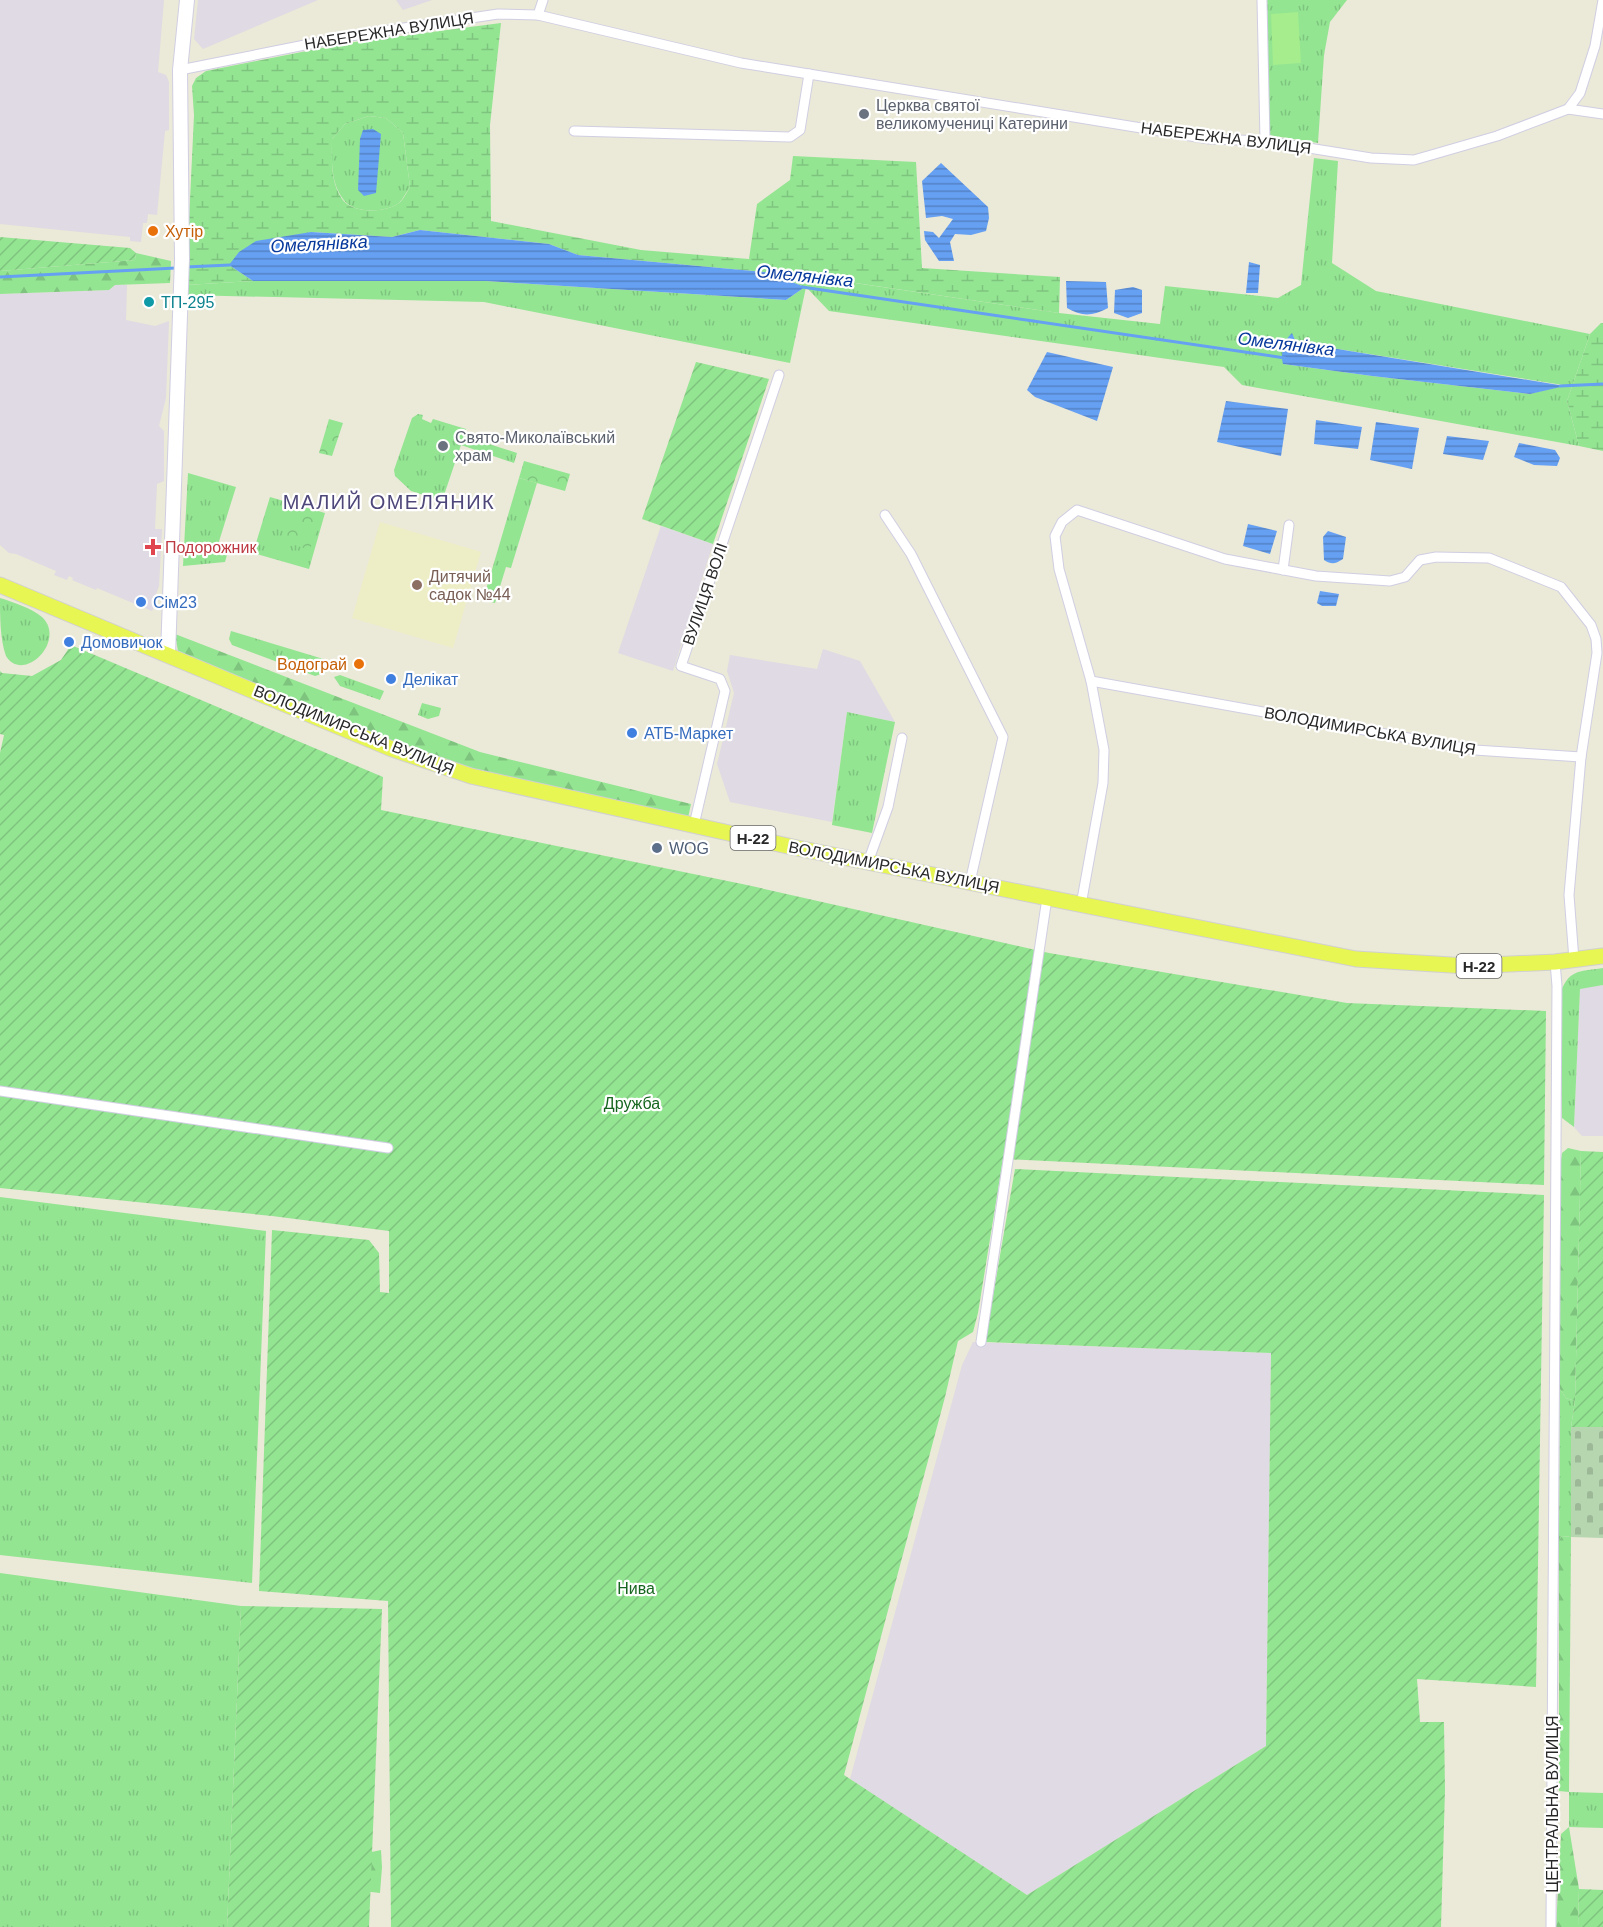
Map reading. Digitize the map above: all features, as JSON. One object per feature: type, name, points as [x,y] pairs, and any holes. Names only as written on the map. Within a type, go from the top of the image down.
[{"type":"main road","name":"ВОЛОДИМИРСЬКА ВУЛИЦЯ","points":[[0,585],[392,749],[471,776],[868,862],[1356,959],[1467,966],[1555,962]]},
{"type":"main road","name":"Н-22","points":[[1555,962],[1603,956]]},
{"type":"street","points":[[168,656],[182,264],[180,70],[187,0]]},
{"type":"street","points":[[538,15],[543,0]]},
{"type":"street","points":[[1262,0],[1265,141]]},
{"type":"street","points":[[1568,109],[1580,93],[1595,46],[1603,0]]},
{"type":"street","name":"НАБЕРЕЖНА ВУЛИЦЯ","points":[[180,70],[372,33],[498,14],[538,15],[741,63],[1209,139],[1265,141],[1371,158],[1414,160],[1497,136],[1568,109],[1603,114]]},
{"type":"street","points":[[574,131],[790,137],[800,130],[809,74]]},
{"type":"street","name":"ВУЛИЦЯ ВОЛІ","points":[[694,825],[725,691],[720,679],[681,666],[779,375]]},
{"type":"street","points":[[1081,904],[1103,783],[1104,750],[1091,681],[1059,569],[1055,536],[1062,522],[1077,510],[1225,559],[1316,576],[1390,581],[1405,577],[1420,560],[1436,557],[1489,558],[1561,587],[1591,625],[1596,639],[1597,653],[1581,757],[1569,896],[1574,960]]},
{"type":"street","points":[[885,515],[911,554],[1003,737],[970,882]]},
{"type":"street","points":[[1283,570],[1288,525]]},
{"type":"street","name":"ВОЛОДИМИРСЬКА ВУЛИЦЯ","points":[[1091,681],[1475,750],[1581,757]]},
{"type":"street","points":[[868,862],[888,807],[902,738]]},
{"type":"street","points":[[981,1342],[1047,898]]},
{"type":"street","name":"ЦЕНТРАЛЬНА ВУЛИЦЯ","points":[[1551,1927],[1557,998],[1555,962]]},
{"type":"street","points":[[0,1091],[388,1148]]},
{"type":"shaded area","points":[[0,0],[164,0],[158,72],[166,75],[169,82],[169,130],[165,131],[157,215],[148,214],[147,223],[143,223],[141,242],[130,241],[130,237],[0,224]]},
{"type":"shaded area","points":[[198,0],[318,0],[203,49],[194,39]]},
{"type":"shaded area","points":[[396,0],[432,0],[403,10]]},
{"type":"shaded area","points":[[115,285],[127,285],[126,320],[155,326],[169,321],[166,398],[159,426],[164,431],[164,481],[157,484],[155,529],[162,529],[159,586],[156,594],[160,596],[152,611],[72,580],[73,578],[69,576],[67,580],[54,575],[56,571],[9,553],[0,545],[0,294],[109,290]]},
{"type":"shaded area","name":"Дитячий садок №44","points":[[380,522],[481,552],[453,648],[352,618]]},
{"type":"shaded area","points":[[661,526],[713,544],[673,671],[618,653]]},
{"type":"shaded area","points":[[823,649],[860,661],[895,722],[847,712],[832,822],[730,802],[717,764],[734,693],[727,671],[730,655],[817,669]]},
{"type":"shaded area","points":[[1603,985],[1603,1136],[1582,1136],[1574,1127],[1580,988]]},
{"type":"shaded area","points":[[973,1342],[1271,1353],[1266,1746],[1027,1895],[850,1779],[962,1365]]},
{"type":"green space","points":[[1267,0],[1347,0],[1330,22],[1324,55],[1318,143],[1269,135]]},
{"type":"green space","points":[[1298,12],[1301,63],[1273,65],[1271,14]]},
{"type":"green space","points":[[501,23],[490,125],[491,221],[641,250],[749,259],[757,204],[790,180],[793,156],[916,162],[922,268],[1060,277],[1059,313],[815,277],[805,287],[765,272],[578,255],[549,244],[420,230],[392,237],[311,232],[229,265],[253,281],[186,285],[194,115],[192,86],[196,78],[206,71],[347,43]],"holes":[[[369,116],[386,118],[403,133],[410,187],[400,202],[386,209],[369,210],[354,207],[342,199],[335,185],[332,170],[332,139],[345,124]]]},
{"type":"green space","points":[[369,116],[386,118],[403,133],[410,187],[399,203],[386,209],[361,209],[348,204],[339,192],[333,170],[332,139],[345,124]]},
{"type":"green space","points":[[1314,158],[1338,161],[1332,263],[1376,291],[1590,334],[1567,401],[1579,446],[1242,385],[1224,367],[829,311],[806,287],[790,363],[484,302],[185,295],[186,285],[253,281],[485,281],[786,300],[805,287],[814,277],[1059,313],[1160,324],[1165,286],[1278,298],[1301,285]],"holes":[[[1292,334],[1295,340],[1319,346],[1563,385],[1530,394],[1283,364]]]},
{"type":"green space","points":[[0,237],[130,248],[136,253],[135,260],[0,271]]},
{"type":"green space","points":[[136,253],[171,261],[170,283],[115,285],[109,290],[0,294],[0,271],[135,260]]},
{"type":"green space","points":[[1603,323],[1603,451],[1579,446],[1567,401],[1590,334]]},
{"type":"green space","points":[[696,362],[769,379],[713,544],[642,519]]},
{"type":"green space","points":[[418,414],[423,415],[422,419],[431,423],[433,419],[466,429],[464,436],[517,453],[514,463],[461,445],[442,501],[411,491],[395,476],[394,470],[412,418]]},
{"type":"green space","points":[[329,419],[343,423],[332,456],[319,453]]},
{"type":"green space","points":[[524,461],[570,474],[565,491],[519,478]]},
{"type":"green space","points":[[188,473],[236,487],[216,551],[227,555],[225,562],[183,566]]},
{"type":"green space","points":[[519,478],[537,483],[511,568],[506,567],[495,603],[483,600]]},
{"type":"green space","points":[[270,497],[325,513],[309,569],[253,553]]},
{"type":"green space","points":[[292,508],[320,516],[310,550],[282,541]]},
{"type":"green space","points":[[0,598],[33,611],[42,617],[48,627],[49,637],[46,647],[40,656],[31,662],[22,665],[13,663],[6,656],[1,635]]},
{"type":"green space","points":[[231,631],[330,661],[325,673],[315,676],[232,645],[229,639]]},
{"type":"green space","points":[[175,634],[480,752],[691,804],[688,818],[472,770],[376,735],[178,651]]},
{"type":"green space","points":[[71,645],[383,777],[381,810],[747,885],[1049,953],[1347,1003],[1546,1011],[1544,1185],[1003,1159],[978,1313],[973,1332],[958,1341],[844,1775],[1027,1895],[1266,1746],[1271,1353],[985,1342],[1015,1169],[1544,1195],[1536,1687],[1417,1679],[1420,1722],[1444,1722],[1445,1790],[1441,1927],[391,1927],[388,1601],[259,1591],[272,1230],[369,1240],[379,1253],[380,1292],[389,1293],[389,1231],[272,1216],[0,1188],[0,753],[4,735],[0,734],[0,671],[32,676],[61,660]]},
{"type":"green space","points":[[340,675],[384,691],[380,700],[340,686],[334,677]]},
{"type":"green space","points":[[422,703],[441,708],[439,716],[428,719],[418,715]]},
{"type":"green space","points":[[847,712],[895,722],[872,833],[832,825]]},
{"type":"green space","points":[[1603,968],[1603,985],[1580,989],[1574,1127],[1562,1118],[1559,996],[1570,976],[1587,970]]},
{"type":"green space","points":[[1568,1148],[1581,1151],[1575,1401],[1566,1398],[1560,1389],[1560,1165],[1562,1153]]},
{"type":"green space","points":[[1581,1151],[1603,1152],[1603,1427],[1571,1427],[1575,1401]]},
{"type":"green space","points":[[0,1197],[266,1231],[252,1583],[0,1555]]},
{"type":"green space","points":[[1560,1389],[1566,1398],[1575,1401],[1571,1427],[1571,1537],[1562,1536],[1559,1540]]},
{"type":"green space","points":[[1571,1427],[1603,1427],[1603,1538],[1571,1537]]},
{"type":"green space","points":[[1562,1536],[1571,1537],[1569,1792],[1559,1791],[1559,1540]]},
{"type":"green space","points":[[0,1573],[241,1606],[227,1927],[0,1927]]},
{"type":"green space","points":[[241,1606],[382,1609],[369,1927],[227,1927]]},
{"type":"green space","points":[[1569,1792],[1603,1793],[1603,1828],[1569,1827]]},
{"type":"green space","points":[[1569,1827],[1579,1889],[1578,1927],[1556,1927],[1561,1834]]},
{"type":"green space","points":[[381,1850],[380,1893],[328,1887],[353,1856]]},
{"type":"green space","points":[[1579,1889],[1603,1890],[1603,1927],[1578,1927]]},
{"type":"water","points":[[373,129],[381,134],[376,193],[364,196],[358,190],[360,139],[363,130]]},
{"type":"water","points":[[941,163],[988,207],[989,218],[986,231],[971,235],[955,234],[950,242],[954,261],[939,261],[925,240],[924,231],[933,232],[939,238],[953,219],[942,216],[926,218],[922,181]]},
{"type":"water","points":[[420,230],[549,244],[578,255],[765,272],[805,287],[786,300],[486,281],[253,281],[229,265],[239,252],[256,241],[311,232],[392,237]]},
{"type":"water","points":[[1249,262],[1260,265],[1258,293],[1246,293]]},
{"type":"water","points":[[1066,281],[1106,282],[1108,308],[1087,314],[1067,308]]},
{"type":"water","points":[[1133,287],[1142,290],[1142,313],[1128,318],[1114,313],[1115,290]]},
{"type":"water","points":[[1292,333],[1295,340],[1319,346],[1565,386],[1530,394],[1283,364],[1283,347]]},
{"type":"water","points":[[1047,352],[1113,367],[1097,421],[1035,397],[1027,390]]},
{"type":"water","points":[[1226,401],[1288,409],[1281,456],[1217,442]]},
{"type":"water","points":[[1316,420],[1362,427],[1358,449],[1314,444]]},
{"type":"water","points":[[1376,422],[1419,428],[1412,469],[1370,460]]},
{"type":"water","points":[[1447,436],[1489,441],[1483,460],[1443,454]]},
{"type":"water","points":[[1519,443],[1555,450],[1560,458],[1557,466],[1534,465],[1514,457]]},
{"type":"water","points":[[1248,524],[1277,531],[1270,554],[1243,546]]},
{"type":"water","points":[[1328,531],[1346,537],[1343,559],[1336,563],[1324,560],[1323,537]]},
{"type":"water","points":[[1320,591],[1339,594],[1336,606],[1322,606],[1317,603]]},
{"type":"waterway","name":"Омелянівка","points":[[186,267],[230,265]]},
{"type":"waterway","name":"Омелянівка","points":[[0,277],[176,268]]},
{"type":"waterway","name":"Омелянівка","points":[[802,287],[1285,358]]},
{"type":"waterway","name":"Омелянівка","points":[[1560,386],[1603,384]]},
{"type":"place","name":"Церква святої великомучениці Катерини","points":[[864,114]]},
{"type":"place","name":"Хутір","points":[[153,231]]},
{"type":"place","name":"ТП-295","points":[[149,302]]},
{"type":"place","name":"Свято-Миколаївський храм","points":[[443,446]]},
{"type":"place","name":"Подорожник","points":[[153,547]]},
{"type":"place","name":"Дитячий садок №44","points":[[417,585]]},
{"type":"place","name":"Сім23","points":[[141,602]]},
{"type":"place","name":"Домовичок","points":[[69,642]]},
{"type":"place","name":"Водограй","points":[[359,664]]},
{"type":"place","name":"Делікат","points":[[391,679]]},
{"type":"place","name":"АТБ-Маркет","points":[[632,733]]},
{"type":"place","name":"WOG","points":[[657,848]]},
{"type":"district","name":"МАЛИЙ ОМЕЛЯНИК","points":[[389,502]]},
{"type":"park label","name":"Дружба","points":[[632,1103]]},
{"type":"park label","name":"Нива","points":[[636,1588]]}]
